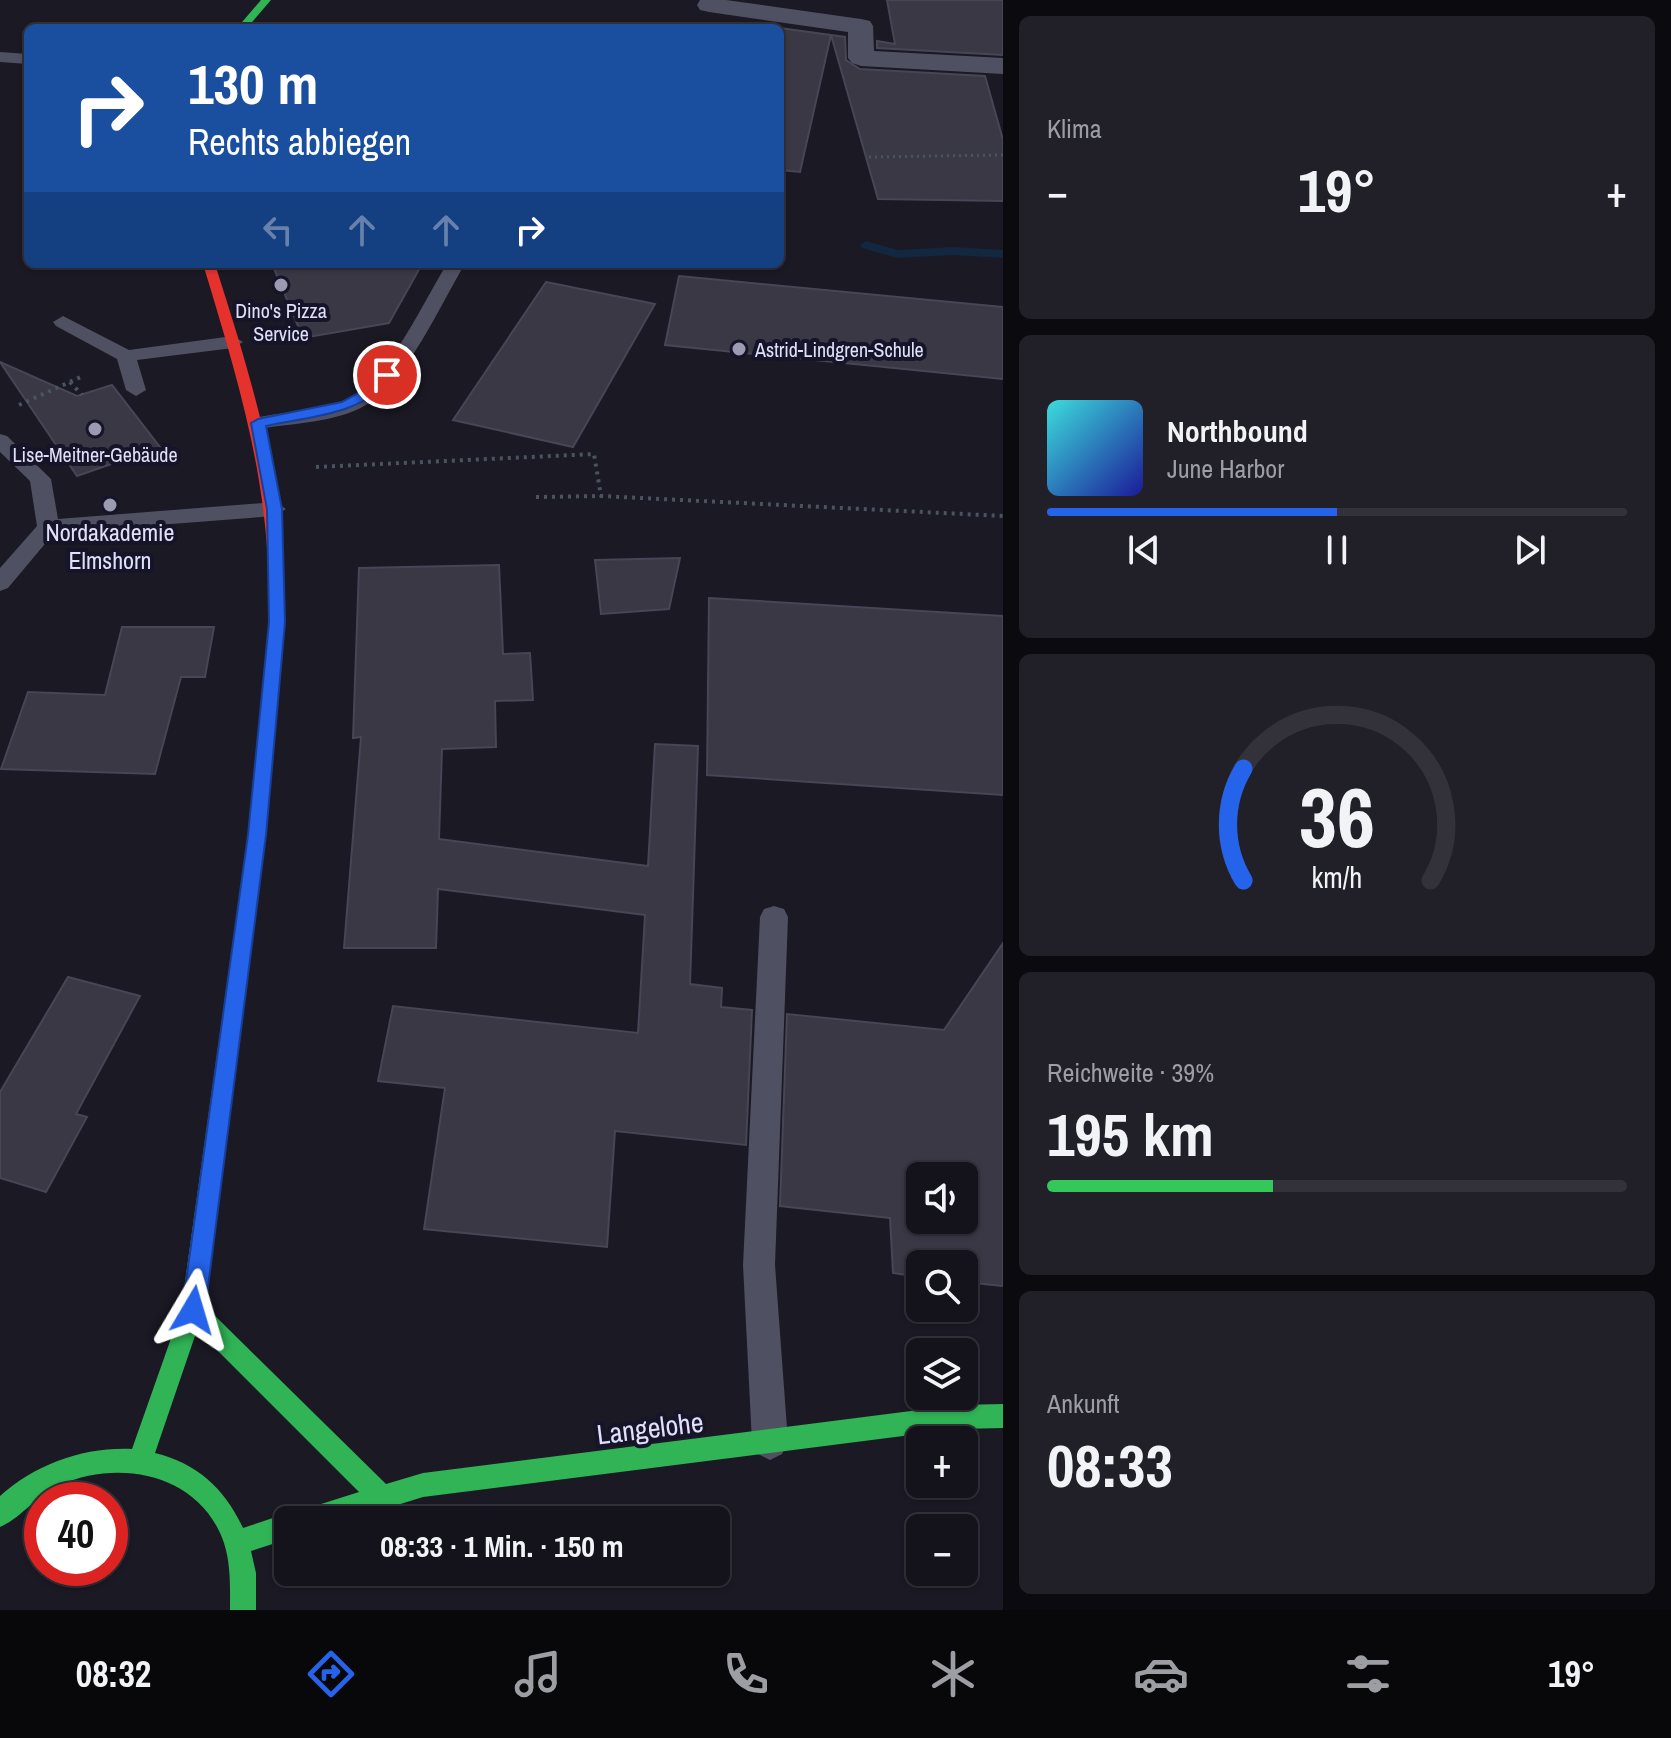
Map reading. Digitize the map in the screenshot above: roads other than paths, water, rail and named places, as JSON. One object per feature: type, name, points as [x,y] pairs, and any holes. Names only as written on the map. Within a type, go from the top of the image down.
[{"type":"street","points":[[245,24],[266,0]]},
{"type":"street","points":[[709,5],[861,26],[861,58],[1003,66]]},
{"type":"street","points":[[141,1457],[193,1310],[257,835],[277,622],[275,509],[258,423],[210,268]]},
{"type":"street","points":[[193,1310],[381,1497]]},
{"type":"street","name":"Langelohe","points":[[352,1506],[423,1485],[958,1417],[1003,1416]]},
{"type":"street","points":[[0,1514],[48,1476],[95,1459],[141,1457],[183,1472],[216,1501],[239,1542],[245,1589],[243,1610]]},
{"type":"street","points":[[239,1542],[274,1531]]},
{"type":"lane","points":[[0,57],[24,59]]},
{"type":"lane","points":[[258,423],[329,411],[360,400],[372,391],[387,375],[454,268]]},
{"type":"lane","points":[[63,322],[126,356],[233,342]]},
{"type":"lane","points":[[126,356],[136,390]]},
{"type":"lane","points":[[0,440],[40,479],[48,527]]},
{"type":"lane","points":[[0,583],[48,527],[275,509]]},
{"type":"lane","points":[[770,1442],[759,1265],[774,917]]},
{"type":"waterway","points":[[866,245],[897,254],[953,251],[1003,254]]},
{"type":"place","name":"Dino's Pizza Service","points":[[281,285]]},
{"type":"place","name":"Astrid-Lindgren-Schule","points":[[739,349]]},
{"type":"place","name":"Lise-Meitner-Gebäude","points":[[95,429]]},
{"type":"place","name":"Nordakademie Elmshorn","points":[[110,505]]}]
